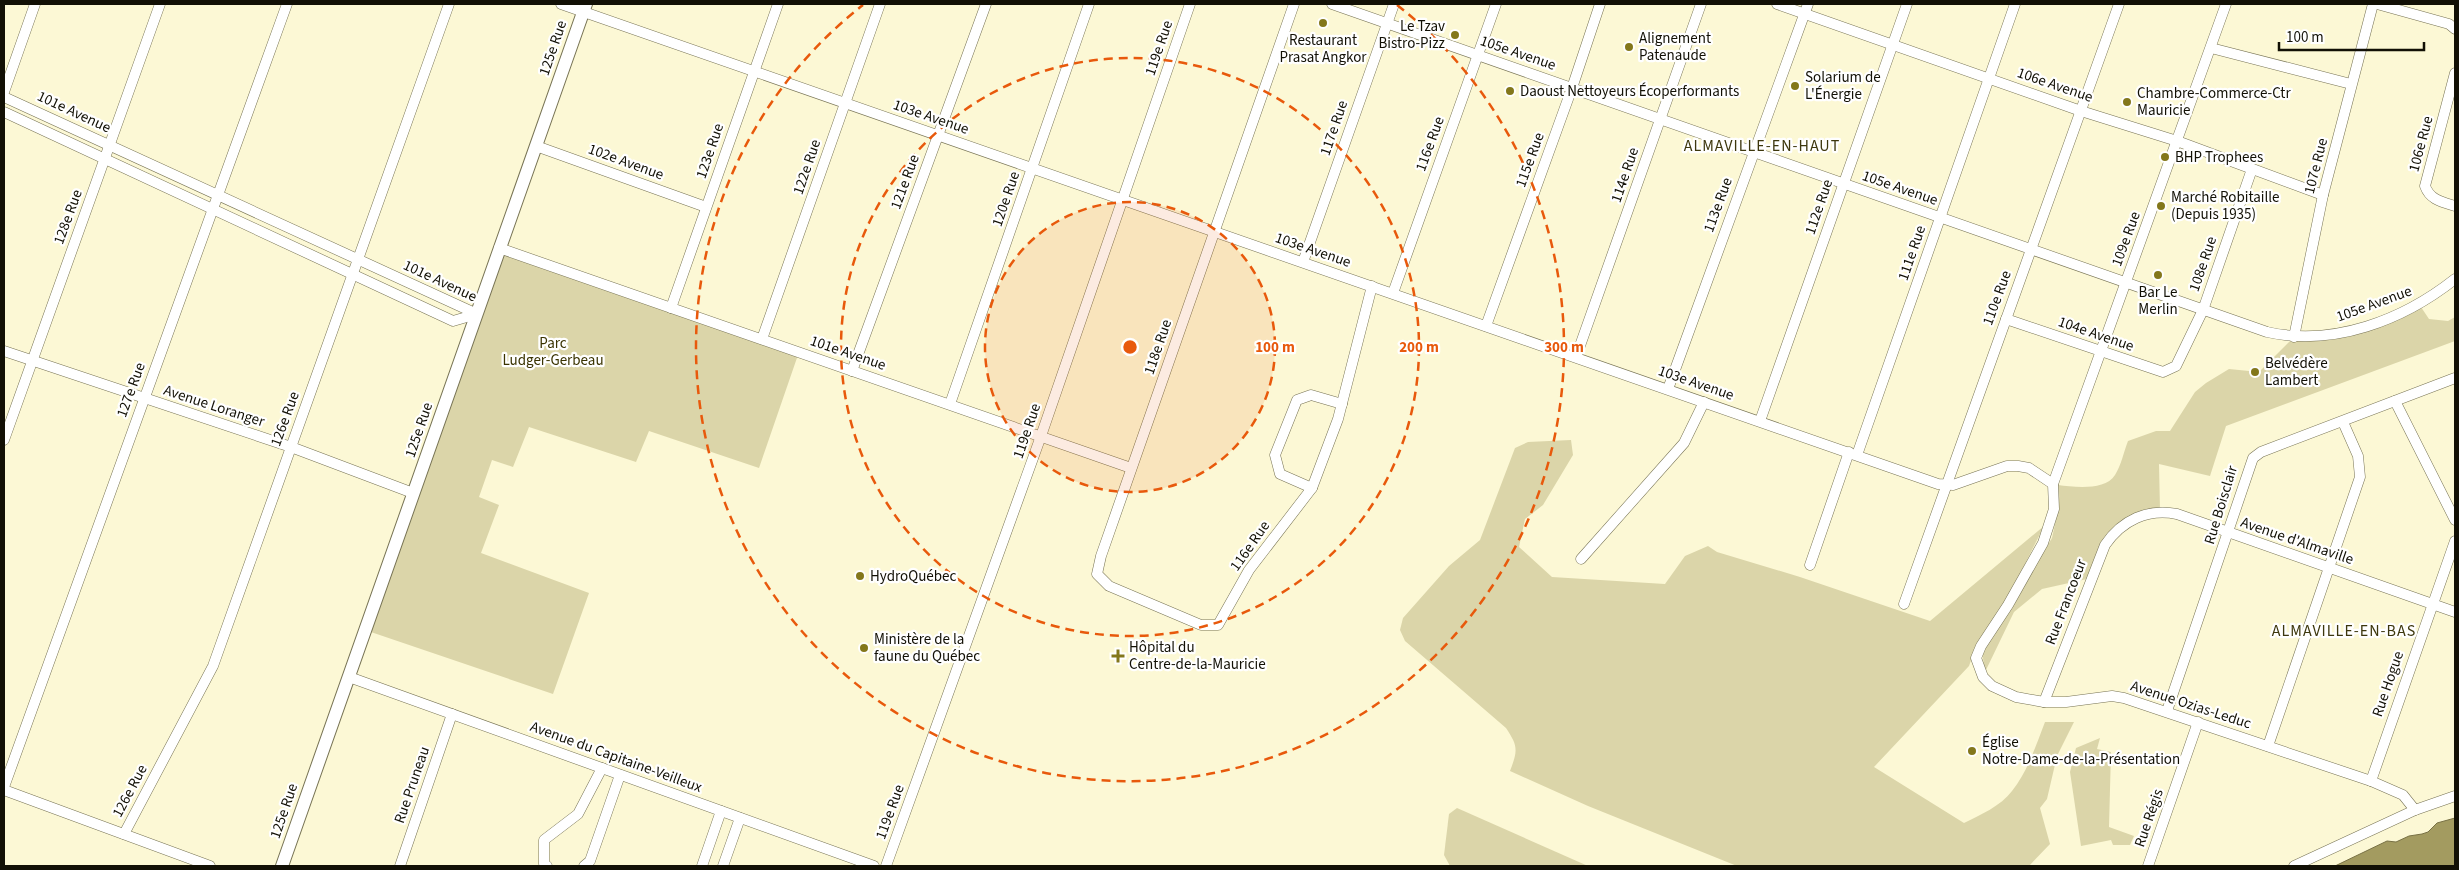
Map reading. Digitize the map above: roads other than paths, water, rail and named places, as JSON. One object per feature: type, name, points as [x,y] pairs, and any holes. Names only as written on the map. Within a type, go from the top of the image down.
[{"type":"main road","name":"125e Rue","points":[[282,866],[585,8]]},
{"type":"street","points":[[4,92],[35,4]]},
{"type":"street","name":"128e Rue","points":[[4,440],[160,4]]},
{"type":"street","name":"127e Rue","points":[[4,788],[287,4]]},
{"type":"street","name":"126e Rue","points":[[124,834],[213,666],[450,4]]},
{"type":"street","name":"103e Avenue","points":[[561,4],[585,8],[845,103],[1946,486]]},
{"type":"street","name":"123e Rue","points":[[671,308],[778,4]]},
{"type":"street","name":"122e Rue","points":[[762,339],[880,4]]},
{"type":"street","name":"121e Rue","points":[[852,371],[986,4]]},
{"type":"street","name":"120e Rue","points":[[950,404],[1090,4]]},
{"type":"street","name":"119e Rue","points":[[886,866],[1041,436],[1190,4]]},
{"type":"street","name":"118e Rue","points":[[1218,625],[1201,625],[1109,586],[1097,574],[1100,556],[1294,4]]},
{"type":"street","name":"105e Avenue","points":[[1332,4],[2267,332],[2294,337],[2321,337],[2347,332],[2374,324],[2419,304],[2455,279]]},
{"type":"street","name":"117e Rue","points":[[1303,262],[1394,4]]},
{"type":"street","name":"116e Rue","points":[[1393,293],[1496,4]]},
{"type":"street","name":"115e Rue","points":[[1486,326],[1572,88],[1600,4]]},
{"type":"street","name":"114e Rue","points":[[1576,357],[1701,4]]},
{"type":"street","name":"106e Avenue","points":[[1777,4],[1806,9],[1893,44],[2081,111],[2177,140],[2324,196]]},
{"type":"street","name":"112e Rue","points":[[1760,421],[1907,4]]},
{"type":"street","name":"111e Rue","points":[[1810,565],[1940,218],[2015,4]]},
{"type":"street","name":"110e Rue","points":[[1904,604],[2119,4]]},
{"type":"street","name":"109e Rue","points":[[2053,484],[2226,4]]},
{"type":"street","name":"107e Rue","points":[[2294,337],[2324,196],[2351,84],[2373,4]]},
{"type":"street","points":[[2377,4],[2452,27]]},
{"type":"street","name":"113e Rue","points":[[1668,389],[1806,9]]},
{"type":"street","points":[[2211,48],[2351,84]]},
{"type":"street","name":"106e Rue","points":[[2455,73],[2425,186],[2433,198],[2455,206]]},
{"type":"street","name":"101e Avenue","points":[[4,97],[477,314]]},
{"type":"street","name":"101e Avenue","points":[[4,112],[453,321],[477,314]]},
{"type":"street","name":"102e Avenue","points":[[536,146],[706,207]]},
{"type":"street","name":"108e Rue","points":[[2176,366],[2203,310],[2252,169]]},
{"type":"street","name":"101e Avenue","points":[[499,248],[1131,468]]},
{"type":"street","name":"116e Rue","points":[[1218,625],[1249,570],[1312,488],[1342,404],[1372,286]]},
{"type":"street","name":"104e Avenue","points":[[2006,319],[2163,372],[2176,366]]},
{"type":"street","name":"Avenue Loranger","points":[[4,351],[291,447],[413,493]]},
{"type":"street","name":"Rue Boisclair","points":[[2167,711],[2252,458],[2261,452],[2455,378]]},
{"type":"street","points":[[1312,488],[1280,474],[1275,455],[1297,400],[1311,396],[1342,404]]},
{"type":"street","points":[[2395,401],[2455,520]]},
{"type":"street","points":[[1581,560],[1684,443],[1704,402]]},
{"type":"street","points":[[2268,746],[2360,477],[2361,466],[2358,456],[2343,422]]},
{"type":"street","points":[[1946,486],[2006,466],[2029,468],[2053,484]]},
{"type":"street","name":"Avenue Ozias-Leduc","points":[[2053,484],[2054,509],[2043,543],[2008,605],[1981,646],[1976,658],[1983,677],[1992,686],[2016,697],[2044,702],[2066,702],[2112,696],[2167,711],[2371,781],[2403,795],[2414,810]]},
{"type":"street","name":"Avenue d'Almaville","points":[[2128,522],[2143,515],[2164,511],[2177,514],[2455,612]]},
{"type":"street","name":"Rue Francoeur","points":[[2044,702],[2100,555],[2114,532],[2128,522]]},
{"type":"street","name":"Rue Hogue","points":[[2371,781],[2431,604],[2455,541]]},
{"type":"street","name":"Avenue du Capitaine-Veilleux","points":[[348,677],[874,866]]},
{"type":"street","name":"Rue Pruneau","points":[[400,866],[452,714]]},
{"type":"street","name":"Rue Régis","points":[[2148,866],[2198,722]]},
{"type":"street","points":[[547,866],[544,864],[544,840],[578,814],[602,768]]},
{"type":"street","points":[[584,866],[590,860],[620,775]]},
{"type":"street","points":[[4,788],[210,866]]},
{"type":"street","points":[[2294,866],[2414,810],[2455,796]]},
{"type":"street","points":[[702,866],[721,811]]},
{"type":"street","points":[[723,866],[740,818]]},
{"type":"place","name":"Restaurant Prasat Angkor","points":[[1323,23]]},
{"type":"place","name":"Le Tzav Bistro-Pizz","points":[[1455,35]]},
{"type":"place","name":"Alignement Patenaude","points":[[1629,47]]},
{"type":"place","name":"Solarium de L'Énergie","points":[[1795,86]]},
{"type":"place","name":"Daoust Nettoyeurs Écoperformants","points":[[1510,91]]},
{"type":"place","name":"Chambre-Commerce-Ctr Mauricie","points":[[2127,102]]},
{"type":"place","name":"BHP Trophees","points":[[2165,157]]},
{"type":"place","name":"Marché Robitaille (Depuis 1935)","points":[[2161,206]]},
{"type":"place","name":"Bar Le Merlin","points":[[2158,275]]},
{"type":"place","name":"Belvédère Lambert","points":[[2255,372]]},
{"type":"place","name":"HydroQuébec","points":[[860,576]]},
{"type":"place","name":"Ministère de la faune du Québec","points":[[864,648]]},
{"type":"place","name":"Hôpital du Centre-de-la-Mauricie","points":[[1118,656]]},
{"type":"place","name":"Église Notre-Dame-de-la-Présentation","points":[[1972,751]]},
{"type":"district","name":"ALMAVILLE-EN-HAUT","points":[[1762,146]]},
{"type":"district","name":"ALMAVILLE-EN-BAS","points":[[2344,631]]},
{"type":"park label","name":"Parc Ludger-Gerbeau","points":[[553,352]]}]
